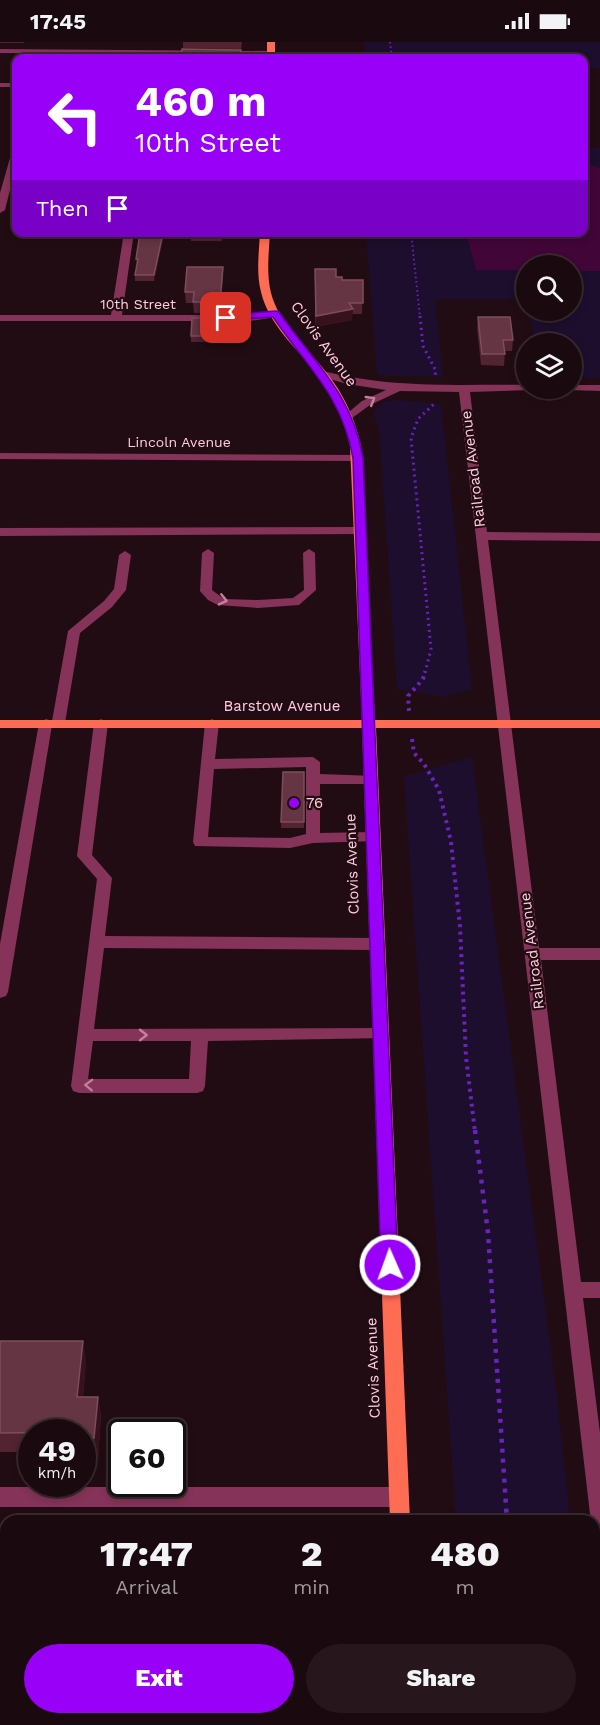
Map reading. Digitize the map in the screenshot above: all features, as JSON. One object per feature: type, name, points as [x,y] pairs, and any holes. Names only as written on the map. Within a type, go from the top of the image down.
[{"type":"main road","name":"Clovis Avenue","points":[[265,237],[263,268],[267,295],[276,314],[297,344],[323,374],[348,418],[358,458],[400,1515]]},
{"type":"main road","name":"Barstow Avenue","points":[[0,724],[600,724]]},
{"type":"street","points":[[0,51],[157,50],[198,54]]},
{"type":"street","points":[[0,210],[12,175]]},
{"type":"street","points":[[116,318],[128,237]]},
{"type":"street","name":"10th Street","points":[[0,318],[250,318],[276,314]]},
{"type":"street","points":[[323,374],[398,388],[516,388]]},
{"type":"street","points":[[348,418],[366,403],[398,388]]},
{"type":"street","name":"Railroad Avenue","points":[[464,388],[573,1290],[597,1470],[600,1514]]},
{"type":"street","points":[[582,388],[600,388]]},
{"type":"street","name":"Lincoln Avenue","points":[[0,456],[358,458]]},
{"type":"street","points":[[0,532],[360,531]]},
{"type":"street","points":[[482,536],[600,537]]},
{"type":"street","points":[[208,553],[206,591],[223,602],[257,603],[294,602],[304,597],[310,590],[309,553]]},
{"type":"street","points":[[0,992],[25,836],[74,632],[108,604],[120,590],[125,555]]},
{"type":"street","points":[[101,723],[84,856],[105,878],[79,1086],[196,1086],[200,1035]]},
{"type":"street","points":[[212,723],[200,843],[290,843],[313,838],[372,837]]},
{"type":"street","points":[[208,764],[313,762],[313,838]]},
{"type":"street","points":[[313,779],[370,779]]},
{"type":"street","points":[[97,942],[376,944]]},
{"type":"street","points":[[532,954],[600,954]]},
{"type":"street","points":[[85,1035],[380,1034]]},
{"type":"street","points":[[573,1290],[600,1290]]},
{"type":"street","points":[[0,1497],[399,1497]]},
{"type":"path","points":[[412,237],[423,346],[436,371],[434,379],[440,399],[417,419],[411,438],[431,649],[423,679],[408,696],[414,753],[434,780],[443,802],[452,852],[460,926],[466,1057],[488,1233],[507,1515]]},
{"type":"shaded area","points":[[364,42],[600,42],[600,68],[588,68],[588,54],[366,54]]},
{"type":"shaded area","points":[[588,148],[600,148],[600,378],[582,378],[582,333],[533,333],[531,321],[582,321],[582,255],[516,255],[516,299],[435,299],[443,377],[377,375],[366,237],[588,237]]},
{"type":"shaded area","points":[[588,164],[600,168],[600,271],[582,271],[582,255],[516,255],[516,270],[476,270],[467,237],[588,237]]},
{"type":"shaded area","points":[[400,400],[441,404],[472,689],[445,697],[397,689],[379,429],[373,413],[384,401]]},
{"type":"shaded area","points":[[472,757],[557,1397],[569,1515],[456,1515],[404,777]]},
{"type":"building","points":[[182,49],[241,50],[240,54],[181,54]]},
{"type":"building","points":[[139,237],[162,237],[154,275],[135,275],[138,259],[136,259]]},
{"type":"building","points":[[187,267],[223,267],[220,302],[193,302],[194,292],[185,292]]},
{"type":"building","points":[[315,269],[336,269],[336,277],[342,277],[342,280],[363,280],[363,303],[349,303],[353,309],[316,316]]},
{"type":"building","points":[[478,317],[510,317],[513,340],[503,340],[505,354],[482,354]]},
{"type":"building","points":[[192,318],[219,318],[218,336],[191,336]]},
{"type":"building","points":[[283,772],[304,772],[304,822],[281,822]]},
{"type":"building","points":[[0,1341],[83,1341],[77,1397],[98,1397],[96,1419],[18,1419],[18,1433],[0,1433]]},
{"type":"place","name":"76","points":[[294,803]]},
{"type":"route","points":[[226,318],[250,318],[276,314],[297,344],[323,374],[339,400],[348,418],[358,458],[390,1265]]}]
